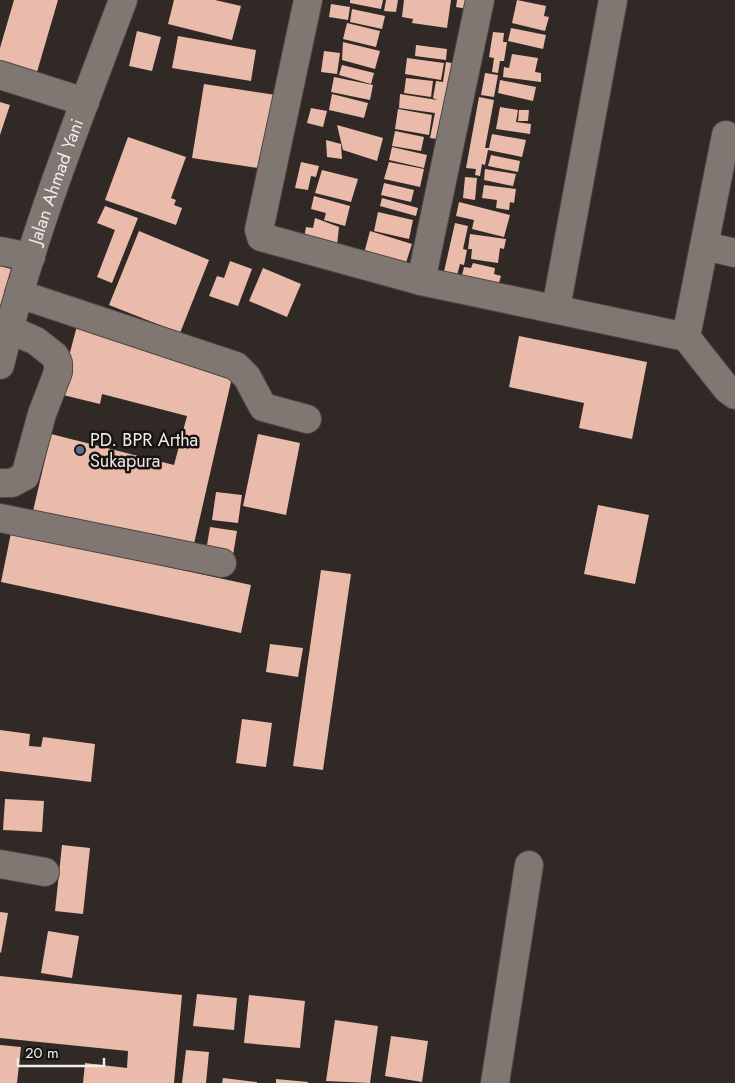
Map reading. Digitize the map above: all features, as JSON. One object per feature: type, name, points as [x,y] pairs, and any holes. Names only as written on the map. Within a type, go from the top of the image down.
[{"type":"street","name":"Jalan Ahmad Yani","points":[[0,365],[19,294],[63,159],[123,0]]},
{"type":"street","points":[[308,0],[259,234],[261,238],[421,281],[686,337],[727,389],[735,395]]},
{"type":"street","points":[[421,281],[480,0]]},
{"type":"street","points":[[556,308],[614,0]]},
{"type":"street","points":[[0,75],[85,102]]},
{"type":"street","points":[[686,337],[726,135]]},
{"type":"street","points":[[705,246],[735,253]]},
{"type":"street","points":[[0,251],[31,258]]},
{"type":"street","points":[[19,294],[236,366],[246,377],[263,407],[307,419]]},
{"type":"street","points":[[0,483],[12,483],[25,476],[42,414],[58,372],[55,356],[36,341],[9,329]]},
{"type":"street","points":[[0,518],[222,563]]},
{"type":"street","points":[[0,864],[45,872]]},
{"type":"street","points":[[495,1083],[529,865]]},
{"type":"building","points":[[14,0],[58,0],[37,72],[0,62],[0,48]]},
{"type":"building","points":[[174,0],[215,0],[241,6],[232,40],[168,24]]},
{"type":"building","points":[[350,0],[383,0],[381,9],[350,3]]},
{"type":"building","points":[[386,0],[398,0],[396,12],[384,11]]},
{"type":"building","points":[[404,0],[451,0],[447,28],[412,23],[413,19],[402,17]]},
{"type":"building","points":[[457,0],[469,0],[467,9],[456,7]]},
{"type":"building","points":[[517,0],[546,6],[544,16],[549,17],[545,31],[512,23]]},
{"type":"building","points":[[331,4],[350,7],[348,20],[329,17]]},
{"type":"building","points":[[352,9],[385,16],[382,29],[350,22]]},
{"type":"building","points":[[347,23],[380,31],[376,47],[343,39]]},
{"type":"building","points":[[511,28],[546,35],[543,49],[508,41]]},
{"type":"building","points":[[137,31],[161,37],[152,71],[129,66]]},
{"type":"building","points":[[493,32],[504,33],[503,42],[507,42],[504,61],[500,61],[498,73],[492,72],[494,58],[489,57]]},
{"type":"building","points":[[178,36],[256,50],[251,81],[172,68]]},
{"type":"building","points":[[343,42],[380,51],[375,69],[342,60]]},
{"type":"building","points":[[416,45],[447,49],[446,60],[415,56]]},
{"type":"building","points":[[324,51],[340,53],[337,74],[321,72]]},
{"type":"building","points":[[512,54],[538,58],[535,72],[541,73],[541,82],[503,77],[504,67],[509,68]]},
{"type":"building","points":[[407,58],[444,63],[441,80],[405,74]]},
{"type":"building","points":[[446,62],[457,64],[444,140],[430,138],[435,113],[399,108],[400,94],[437,100],[433,98],[436,81],[443,82]]},
{"type":"building","points":[[342,65],[374,73],[371,84],[339,75]]},
{"type":"building","points":[[485,73],[498,75],[494,97],[481,95]]},
{"type":"building","points":[[334,77],[373,85],[370,100],[331,92]]},
{"type":"building","points":[[406,78],[433,81],[431,97],[404,93]]},
{"type":"building","points":[[500,80],[536,87],[533,101],[498,93]]},
{"type":"building","points":[[204,84],[276,95],[265,169],[192,158]]},
{"type":"building","points":[[332,94],[368,103],[364,118],[329,110]]},
{"type":"building","points":[[479,97],[494,100],[485,148],[489,148],[492,134],[526,140],[522,157],[488,150],[485,165],[482,164],[480,176],[475,175],[476,169],[466,168]]},
{"type":"building","points":[[0,102],[10,105],[0,135]]},
{"type":"building","points":[[500,107],[518,110],[516,122],[531,124],[530,134],[496,129]]},
{"type":"building","points":[[311,108],[327,111],[323,127],[307,123]]},
{"type":"building","points":[[398,109],[432,115],[429,135],[395,129]]},
{"type":"building","points":[[519,110],[529,110],[528,121],[518,121]]},
{"type":"building","points":[[337,125],[383,138],[377,161],[343,150]]},
{"type":"building","points":[[395,131],[424,137],[421,151],[392,146]]},
{"type":"building","points":[[128,137],[186,157],[171,198],[176,200],[174,205],[182,208],[176,225],[105,200]]},
{"type":"building","points":[[326,140],[341,144],[342,159],[327,157]]},
{"type":"building","points":[[392,147],[427,155],[424,168],[389,160]]},
{"type":"building","points":[[491,155],[520,161],[518,172],[488,166]]},
{"type":"building","points":[[301,162],[319,166],[316,177],[311,176],[308,190],[295,188]]},
{"type":"building","points":[[389,162],[424,169],[420,187],[384,179]]},
{"type":"building","points":[[485,169],[516,174],[513,186],[484,180]]},
{"type":"building","points":[[322,170],[358,179],[351,202],[315,193]]},
{"type":"building","points":[[465,177],[477,178],[475,200],[463,198]]},
{"type":"building","points":[[384,183],[414,190],[411,202],[381,195]]},
{"type":"building","points":[[484,185],[516,189],[514,203],[510,202],[509,210],[496,208],[497,200],[482,198]]},
{"type":"building","points":[[314,196],[350,206],[345,226],[324,220],[326,213],[311,209]]},
{"type":"building","points":[[382,198],[418,208],[416,216],[380,206]]},
{"type":"building","points":[[459,202],[510,215],[504,237],[472,229],[474,220],[456,216]]},
{"type":"building","points":[[105,206],[138,218],[112,283],[97,277],[115,230],[97,223]]},
{"type":"building","points":[[378,212],[413,220],[409,239],[374,231]]},
{"type":"building","points":[[315,218],[339,227],[336,254],[304,238],[306,227],[313,228]]},
{"type":"building","points":[[455,223],[468,226],[463,249],[467,250],[464,265],[460,264],[456,279],[443,276]]},
{"type":"building","points":[[139,231],[209,260],[180,333],[109,305]]},
{"type":"building","points":[[370,231],[412,244],[404,269],[363,257]]},
{"type":"building","points":[[470,234],[506,239],[504,249],[500,248],[498,263],[471,259],[472,249],[468,249]]},
{"type":"building","points":[[230,261],[252,269],[238,306],[209,296],[217,276],[224,278]]},
{"type":"building","points":[[473,263],[495,268],[494,274],[501,276],[496,293],[460,284],[464,267],[471,268]]},
{"type":"building","points":[[0,266],[11,269],[1,306],[0,306]]},
{"type":"building","points":[[263,268],[301,284],[287,317],[249,301]]},
{"type":"building","name":"PD. BPR Artha Sukapura","points":[[78,322],[233,373],[193,548],[33,511],[51,434],[174,465],[187,416],[102,394],[100,404],[59,394]]},
{"type":"building","points":[[519,336],[647,362],[632,439],[579,428],[584,403],[509,387]]},
{"type":"building","points":[[258,434],[300,443],[286,515],[243,506]]},
{"type":"building","points":[[216,492],[242,495],[238,523],[212,520]]},
{"type":"building","points":[[598,505],[649,515],[635,584],[584,574]]},
{"type":"building","points":[[210,527],[237,531],[233,555],[206,551]]},
{"type":"building","points":[[11,533],[251,585],[241,633],[1,582]]},
{"type":"building","points":[[321,570],[351,574],[323,770],[293,766]]},
{"type":"building","points":[[270,644],[303,648],[298,677],[266,672]]},
{"type":"building","points":[[242,719],[272,723],[266,767],[236,763]]},
{"type":"building","points":[[0,730],[30,734],[29,746],[41,747],[43,737],[95,744],[91,782],[0,771]]},
{"type":"building","points":[[5,799],[44,801],[42,832],[3,830]]},
{"type":"building","points":[[62,845],[90,848],[83,914],[55,911]]},
{"type":"building","points":[[0,912],[8,913],[1,953],[0,952]]},
{"type":"building","points":[[48,931],[79,936],[72,978],[41,973]]},
{"type":"building","points":[[0,976],[182,995],[174,1083],[83,1083],[85,1063],[127,1068],[128,1051],[0,1038]]},
{"type":"building","points":[[197,994],[237,998],[234,1030],[193,1026]]},
{"type":"building","points":[[249,995],[305,1001],[300,1048],[244,1043]]},
{"type":"building","points":[[335,1020],[378,1026],[370,1083],[326,1081]]},
{"type":"building","points":[[391,1036],[428,1041],[422,1082],[385,1076]]},
{"type":"building","points":[[0,1045],[21,1047],[17,1083],[0,1083]]},
{"type":"building","points":[[186,1050],[209,1052],[206,1083],[182,1083]]},
{"type":"building","points":[[223,1078],[257,1082],[257,1083],[222,1083]]},
{"type":"building","points":[[276,1079],[308,1082],[308,1083],[276,1083]]},
{"type":"place","name":"PD. BPR Artha Sukapura","points":[[80,450]]}]
